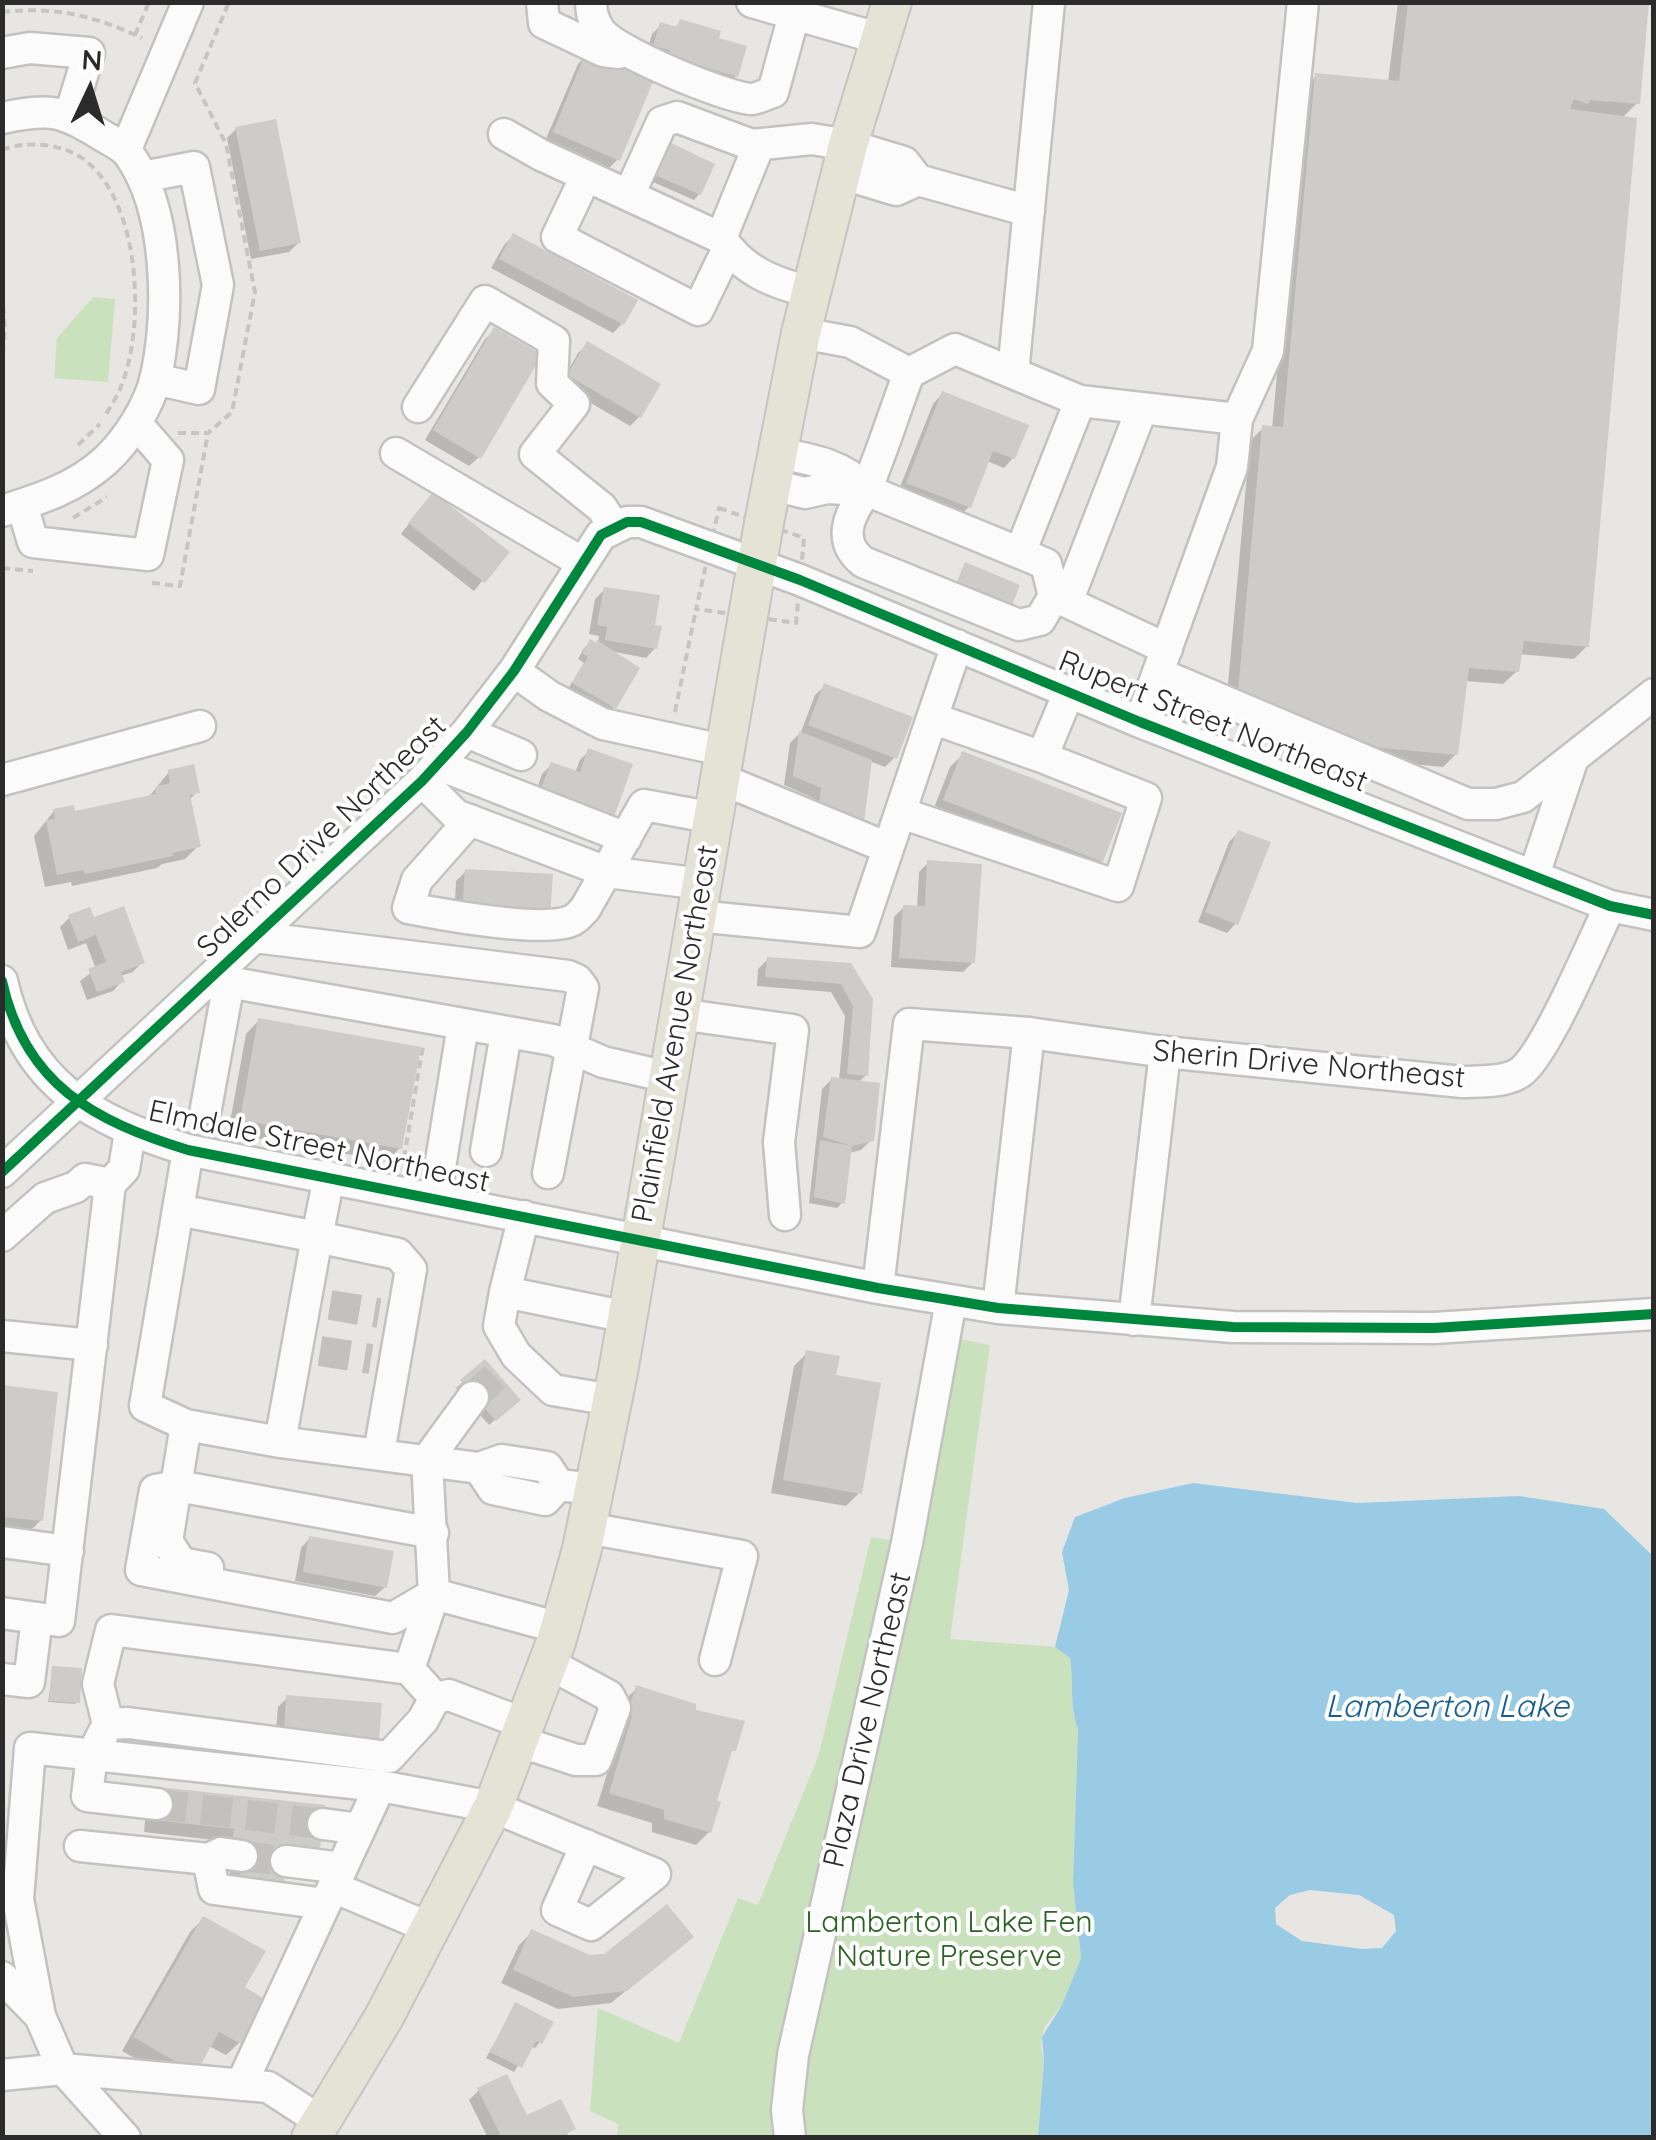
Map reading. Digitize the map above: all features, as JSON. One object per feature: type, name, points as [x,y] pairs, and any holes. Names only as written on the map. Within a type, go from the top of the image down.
[{"type":"main road","name":"Plainfield Avenue Northeast","points":[[317,2130],[384,2017],[493,1808],[554,1646],[586,1528],[577,1487],[612,1400],[801,334],[844,159],[892,2]]},
{"type":"street","points":[[126,150],[188,2]]},
{"type":"street","points":[[542,2],[544,23],[563,34],[603,51],[640,56]]},
{"type":"street","points":[[591,2],[602,35],[695,82],[753,100],[772,92],[794,15]]},
{"type":"street","points":[[752,2],[881,39]]},
{"type":"street","points":[[1013,373],[1049,2]]},
{"type":"street","points":[[1140,722],[1232,467],[1237,419],[1268,351],[1302,2]]},
{"type":"street","points":[[2,53],[30,48],[89,54],[70,116]]},
{"type":"street","points":[[2,118],[34,112],[70,116],[126,150],[142,177],[156,218],[164,277],[156,379],[136,423],[107,460],[70,487],[12,508],[33,542],[148,555],[168,460],[136,423]]},
{"type":"street","points":[[628,194],[656,134],[669,118],[677,117],[759,145],[812,139],[844,159],[904,162],[918,180],[1029,211]]},
{"type":"street","points":[[504,134],[725,243],[735,258],[778,284],[811,292]]},
{"type":"street","points":[[586,176],[557,237],[698,310],[759,145]]},
{"type":"street","points":[[142,177],[194,167],[218,285],[199,389],[156,379]]},
{"type":"street","points":[[418,407],[486,301],[554,341],[552,382],[574,404],[536,454],[602,508],[614,527],[628,522],[654,526],[758,564]]},
{"type":"street","points":[[801,334],[850,342],[908,373]]},
{"type":"street","points":[[1142,408],[1060,599],[1040,620],[1019,625],[863,562],[852,553],[847,531],[852,512],[866,490],[908,373],[955,349],[1080,401],[1142,408],[1237,419]]},
{"type":"street","points":[[1020,553],[1080,401]]},
{"type":"street","points":[[396,453],[583,563]]},
{"type":"street","points":[[775,469],[814,460],[850,474],[866,490],[1046,564],[1060,599],[1163,661],[1468,804],[1496,804],[1523,796],[1654,694]]},
{"type":"street","name":"Salerno Drive Northeast","points":[[2,1172],[220,980],[255,937],[430,772],[514,671],[601,535],[614,527]]},
{"type":"street","name":"Rupert Street Northeast","points":[[758,564],[1140,722],[1610,906],[1654,915]]},
{"type":"street","points":[[430,772],[456,815],[606,872],[699,900],[860,932],[957,646]]},
{"type":"street","points":[[514,671],[548,696],[603,724],[724,765],[888,848]]},
{"type":"street","points":[[1042,756],[1069,692]]},
{"type":"street","points":[[901,813],[1118,886],[1146,798],[932,718]]},
{"type":"street","points":[[2,780],[200,726]]},
{"type":"street","points":[[466,732],[521,754]]},
{"type":"street","points":[[1534,875],[1572,761]]},
{"type":"street","points":[[430,772],[626,838]]},
{"type":"street","points":[[470,820],[417,880],[408,908],[547,924],[572,920],[585,910],[644,805],[714,818]]},
{"type":"street","name":"Sherin Drive Northeast","points":[[878,1288],[909,1024],[1029,1033],[1164,1052],[1462,1082],[1504,1079],[1522,1070],[1544,1041],[1610,906]]},
{"type":"street","points":[[255,937],[578,980],[583,988],[548,1173]]},
{"type":"street","points":[[206,1108],[220,980],[553,1040],[603,1062],[668,1077]]},
{"type":"street","name":"Elmdale Street Northeast","points":[[2,981],[33,1057],[78,1104],[130,1132],[188,1150],[878,1288],[998,1308],[1233,1328],[1434,1328],[1654,1314]]},
{"type":"street","points":[[679,1014],[792,1030],[779,1142],[785,1215]]},
{"type":"street","points":[[436,1198],[464,1025]]},
{"type":"street","points":[[486,1151],[506,1033]]},
{"type":"street","points":[[998,1308],[1029,1033]]},
{"type":"street","points":[[1134,1320],[1164,1052]]},
{"type":"street","points":[[2,1613],[59,1621],[110,1184],[124,1169],[130,1132]]},
{"type":"street","points":[[188,1150],[145,1406],[186,1425],[280,1442],[480,1468],[493,1489],[545,1500],[577,1487]]},
{"type":"street","points":[[280,1442],[309,1349],[318,1304],[317,1237],[328,1177]]},
{"type":"street","points":[[2,1236],[44,1198],[76,1187],[85,1179],[110,1184]]},
{"type":"street","points":[[178,1210],[398,1254],[411,1269],[391,1314],[383,1361],[379,1453]]},
{"type":"street","points":[[524,1216],[498,1326],[507,1364],[553,1390],[612,1400]]},
{"type":"street","points":[[505,1292],[627,1317]]},
{"type":"street","name":"Plaza Drive Northeast","points":[[790,2138],[787,2110],[793,2056],[908,1543],[950,1301]]},
{"type":"street","points":[[2,1336],[92,1345]]},
{"type":"street","points":[[410,1669],[434,1594],[427,1460],[473,1397]]},
{"type":"street","points":[[178,1486],[186,1425]]},
{"type":"street","points":[[432,1532],[178,1486],[156,1490],[141,1570],[393,1618],[434,1594]]},
{"type":"street","points":[[586,1528],[742,1556],[715,1660]]},
{"type":"street","points":[[2,1542],[68,1551]]},
{"type":"street","points":[[108,1724],[389,1757],[423,1720],[435,1698],[449,1695],[576,1760],[596,1760],[615,1708],[609,1696],[554,1646],[434,1594]]},
{"type":"street","points":[[2,1679],[29,1682],[37,1618]]},
{"type":"street","points":[[157,1804],[87,1796],[92,1754],[108,1724],[98,1684],[111,1630],[410,1669],[435,1698]]},
{"type":"street","points":[[125,2138],[63,2070],[40,2016],[10,1890],[30,1748],[380,1786],[493,1808],[586,1845]]},
{"type":"street","points":[[241,2085],[380,1786]]},
{"type":"street","points":[[323,1824],[360,1829]]},
{"type":"street","points":[[80,1846],[208,1859],[221,1854],[242,1856]]},
{"type":"street","points":[[208,1859],[214,1889],[333,1886]]},
{"type":"street","points":[[286,1861],[430,1928]]},
{"type":"street","points":[[2,1978],[40,2016]]},
{"type":"street","points":[[2,2076],[63,2070],[268,2087],[317,2130]]},
{"type":"path","points":[[135,35],[149,2]]},
{"type":"path","points":[[2,12],[67,12],[98,18],[168,50]]},
{"type":"path","points":[[2,150],[36,144],[62,147],[98,170],[124,215],[134,300],[131,344],[122,386],[104,420],[76,448]]},
{"type":"path","points":[[2,293],[2,364]]},
{"type":"path","points":[[404,1158],[423,1046]]},
{"type":"green space","points":[[93,297],[115,299],[108,382],[54,378],[57,338]]},
{"type":"green space","name":"Lamberton Lake Fen Nature Preserve","points":[[944,1336],[990,1345],[950,1639],[1055,1647],[1070,1657],[1078,1729],[1073,1883],[1081,1958],[1062,2005],[1044,2028],[1038,2137],[617,2137],[618,2124],[590,2111],[598,2008],[679,2043],[738,1898],[758,1905],[819,1754],[871,1537],[907,1543]]},
{"type":"water","name":"Lamberton Lake","points":[[1193,1483],[1357,1503],[1519,1496],[1604,1509],[1653,1556],[1653,2137],[1038,2137],[1042,2037],[1062,2005],[1081,1958],[1073,1883],[1078,1729],[1070,1658],[1055,1647],[1069,1590],[1062,1552],[1075,1517],[1125,1498]],"holes":[[[1310,1890],[1359,1895],[1394,1915],[1396,1931],[1382,1948],[1302,1941],[1276,1924],[1275,1908],[1290,1895]]]},
{"type":"building","points":[[1408,2],[1649,2],[1640,104],[1590,100],[1588,104],[1574,99],[1570,109],[1637,118],[1589,647],[1524,641],[1519,672],[1469,668],[1458,755],[1381,748],[1238,693],[1262,425],[1283,427],[1315,73],[1399,81]]},
{"type":"building","points":[[680,19],[721,31],[719,38],[747,46],[738,77],[668,59],[670,50],[653,46],[660,22],[677,27]]},
{"type":"building","points":[[586,52],[653,82],[620,161],[553,132]]},
{"type":"building","points":[[276,119],[301,243],[260,251],[235,127]]},
{"type":"building","points":[[671,143],[715,164],[701,195],[657,176]]},
{"type":"building","points":[[513,233],[638,300],[624,325],[499,259]]},
{"type":"building","points":[[494,327],[542,355],[481,459],[433,430]]},
{"type":"building","points":[[587,341],[661,384],[641,418],[567,375]]},
{"type":"building","points":[[942,391],[1029,425],[1015,459],[993,451],[971,508],[906,483]]},
{"type":"building","points":[[433,492],[510,552],[485,583],[408,523]]},
{"type":"building","points":[[965,562],[1020,585],[1009,613],[953,591]]},
{"type":"building","points":[[604,587],[660,595],[655,625],[662,626],[657,649],[605,640],[607,627],[597,625]]},
{"type":"building","points":[[590,639],[640,668],[616,709],[572,683],[588,657],[582,653]]},
{"type":"building","points":[[824,683],[913,717],[897,759],[808,725]]},
{"type":"building","points":[[799,731],[872,760],[864,822],[819,805],[821,788],[793,776]]},
{"type":"building","points":[[588,748],[633,764],[613,820],[539,794],[551,762],[580,772]]},
{"type":"building","points":[[962,751],[1122,813],[1103,862],[943,800]]},
{"type":"building","points":[[194,764],[200,793],[190,795],[201,847],[85,874],[83,870],[57,875],[46,820],[55,819],[53,809],[74,805],[75,811],[156,794],[155,787],[170,783],[168,770]]},
{"type":"building","points":[[1238,830],[1271,842],[1238,925],[1205,912]]},
{"type":"building","points":[[927,860],[982,864],[975,963],[899,958],[903,905],[925,906]]},
{"type":"building","points":[[465,869],[553,874],[550,917],[462,912]]},
{"type":"building","points":[[124,906],[145,963],[121,972],[125,982],[97,992],[88,969],[106,962],[96,935],[78,942],[68,915],[90,907],[94,917]]},
{"type":"building","points":[[767,957],[851,963],[873,999],[868,1076],[847,1074],[853,1006],[841,984],[765,977]]},
{"type":"building","points":[[258,1018],[421,1047],[402,1149],[240,1120]]},
{"type":"building","points":[[831,1077],[880,1083],[874,1141],[852,1146],[823,1137]]},
{"type":"building","points":[[820,1140],[852,1146],[845,1204],[814,1197]]},
{"type":"building","points":[[806,1350],[840,1356],[836,1375],[881,1383],[862,1494],[783,1480]]},
{"type":"building","points":[[485,1359],[521,1400],[496,1421],[460,1380]]},
{"type":"building","points":[[2,1385],[58,1392],[43,1521],[2,1517]]},
{"type":"building","points":[[309,1536],[394,1551],[387,1588],[303,1572]]},
{"type":"building","points":[[52,1666],[82,1668],[80,1703],[49,1701]]},
{"type":"building","points":[[636,1685],[696,1704],[696,1710],[745,1721],[736,1751],[732,1751],[711,1833],[664,1819],[664,1810],[609,1793],[632,1716],[627,1715]]},
{"type":"building","points":[[286,1695],[382,1703],[379,1739],[284,1731]]},
{"type":"building","points":[[159,1787],[325,1805],[320,1848],[288,1845],[283,1891],[239,1886],[244,1846],[232,1845],[234,1829],[155,1820]]},
{"type":"building","points":[[667,1904],[694,1937],[627,1991],[573,1997],[513,1970],[531,1929],[590,1955],[604,1954]]},
{"type":"building","points":[[203,1916],[266,1951],[245,1987],[266,2000],[241,2044],[219,2032],[196,2073],[133,2037]]},
{"type":"building","points":[[515,2002],[554,2022],[542,2044],[536,2041],[522,2068],[490,2052]]},
{"type":"building","points":[[507,2074],[527,2115],[561,2099],[576,2129],[557,2138],[502,2138],[477,2088]]},
{"type":"tunnel","points":[[330,1305],[379,1313]]},
{"type":"tunnel","points":[[320,1351],[371,1359]]},
{"type":"tunnel","points":[[473,1397],[498,1374]]},
{"type":"tunnel","points":[[157,1804],[323,1824]]},
{"type":"tunnel","points":[[242,1856],[286,1861]]},
{"type":"cycle path","points":[[2,1172],[422,781],[467,732],[514,671],[601,535],[627,522],[641,522],[800,580],[1140,722],[1610,906],[1654,915]]},
{"type":"cycle path","points":[[2,981],[28,1047],[46,1073],[68,1094],[123,1126],[188,1150],[878,1288],[998,1308],[1233,1327],[1434,1328],[1654,1314]]}]
